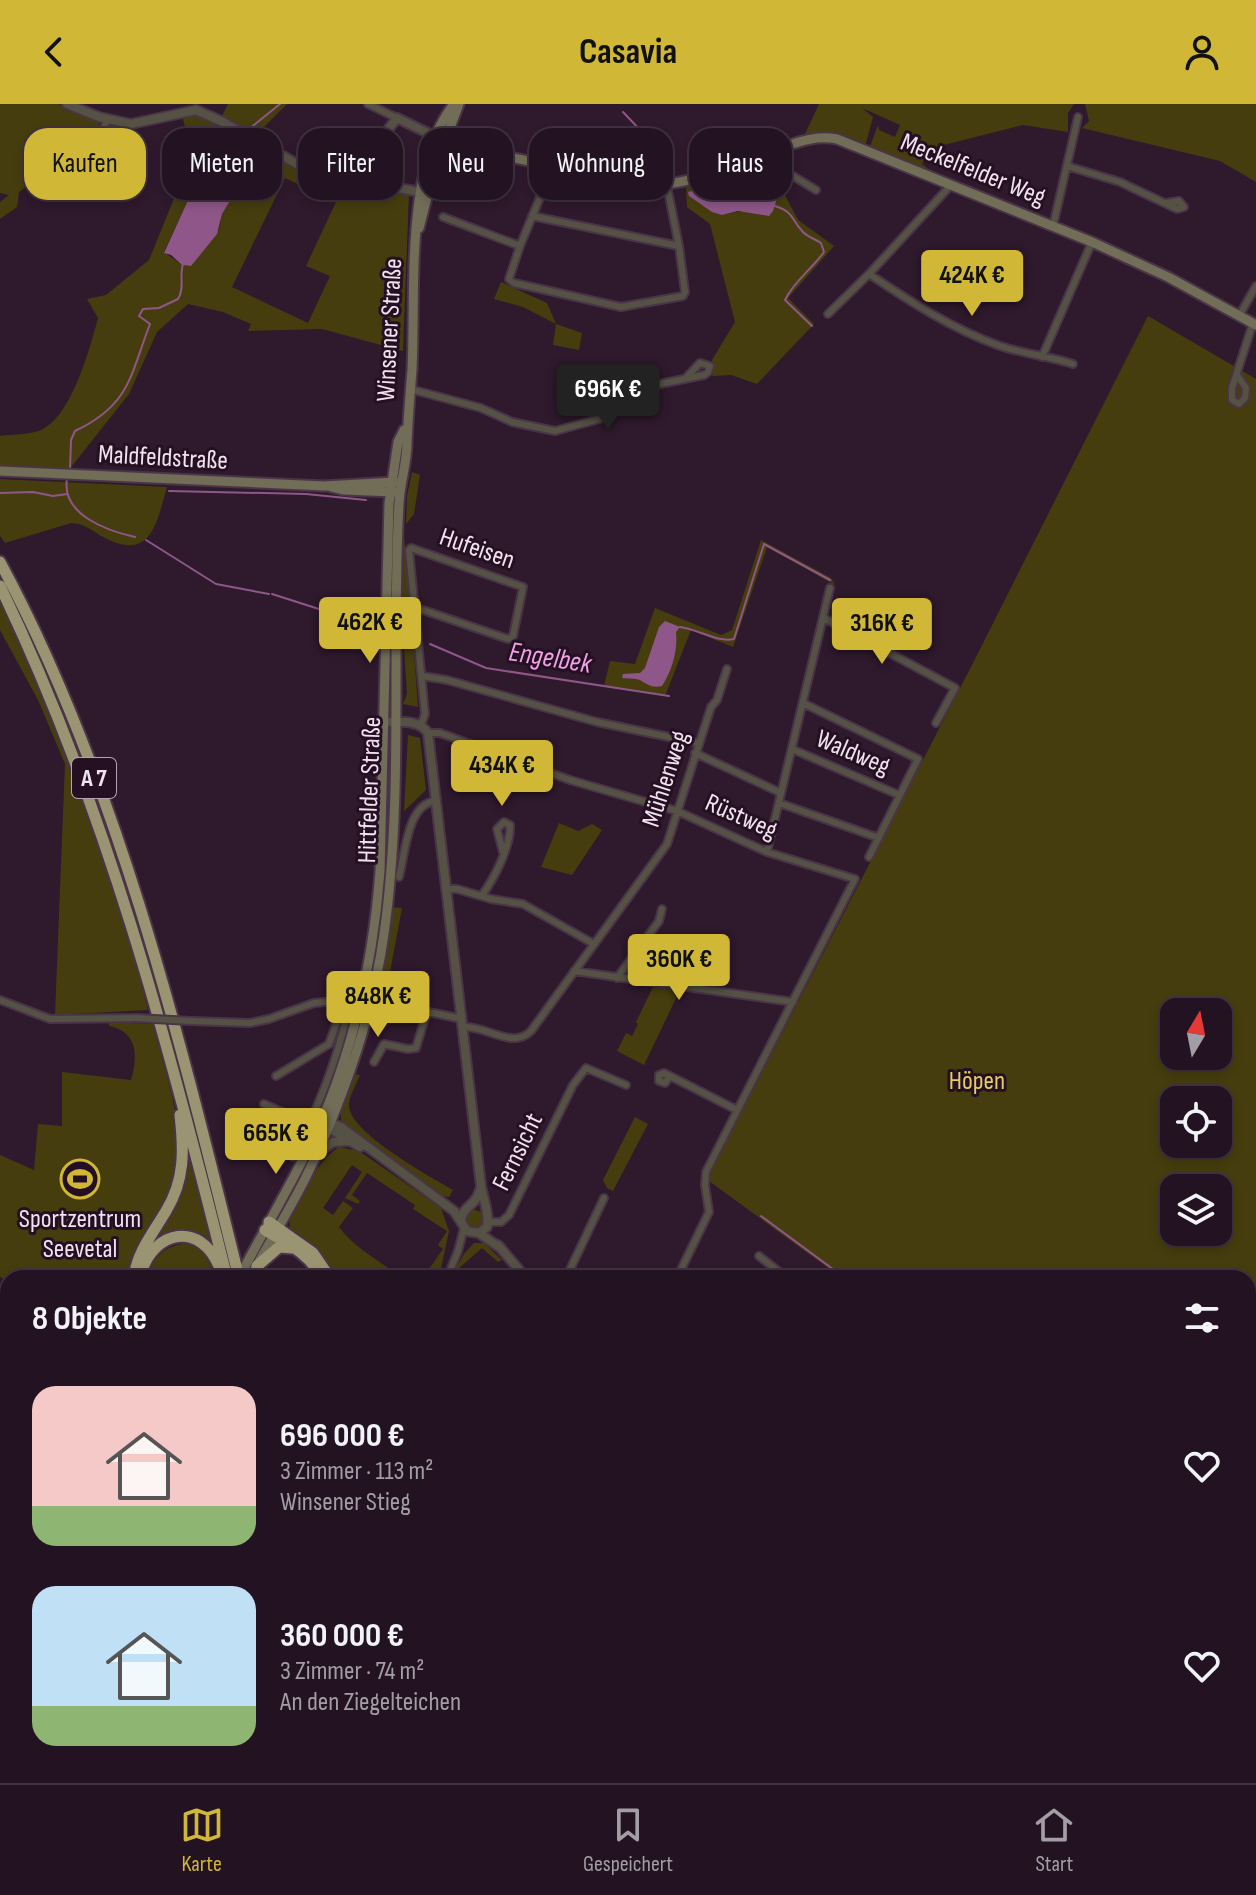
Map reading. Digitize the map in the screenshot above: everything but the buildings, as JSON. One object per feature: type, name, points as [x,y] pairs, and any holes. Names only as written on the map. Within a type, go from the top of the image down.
[{"type":"highway","name":"A 7","points":[[2,565],[54,676],[121,854],[246,1270]]},
{"type":"highway","name":"A 7","points":[[0,586],[44,681],[92,803],[127,909],[176,1075],[222,1270]]},
{"type":"highway","points":[[136,1270],[139,1257],[168,1208],[182,1169],[184,1151],[176,1075]]},
{"type":"highway","points":[[271,1228],[311,1260],[317,1270]]},
{"type":"highway","points":[[271,1228],[313,1253],[325,1270]]},
{"type":"highway","points":[[143,1270],[151,1251],[160,1243],[179,1236],[194,1238],[206,1246],[221,1270]]},
{"type":"highway","points":[[251,1270],[279,1247],[295,1248]]},
{"type":"main road","name":"Winsener Straße","points":[[445,128],[457,104]]},
{"type":"main road","name":"Meckelfelder Weg","points":[[792,145],[813,138],[833,138],[1092,242],[1168,277],[1254,324]]},
{"type":"main road","name":"Winsener Straße","points":[[394,487],[407,444],[419,198]]},
{"type":"main road","name":"Winsener Straße","points":[[417,235],[425,200]]},
{"type":"main road","name":"Maldfeldstraße","points":[[0,471],[324,486],[343,490],[394,487]]},
{"type":"main road","name":"Hittfelder Straße","points":[[361,999],[386,917],[392,844],[390,722],[394,487]]},
{"type":"main road","name":"Hittfelder Straße","points":[[361,999],[380,880],[390,722]]},
{"type":"main road","points":[[271,1228],[317,1153],[359,1046],[361,999]]},
{"type":"main road","points":[[249,1270],[327,1124]]},
{"type":"street","points":[[67,104],[107,120],[138,123],[192,107],[298,165]]},
{"type":"street","points":[[368,104],[419,129]]},
{"type":"street","points":[[1053,226],[1078,117]]},
{"type":"street","points":[[389,128],[397,118]]},
{"type":"street","points":[[104,128],[107,120]]},
{"type":"street","points":[[1067,166],[1120,182],[1166,203]]},
{"type":"street","points":[[792,176],[816,190]]},
{"type":"street","points":[[828,314],[951,185]]},
{"type":"street","points":[[539,200],[509,279],[514,283],[621,307],[683,296],[686,288],[670,200]]},
{"type":"street","points":[[532,216],[679,246]]},
{"type":"street","points":[[443,217],[520,246]]},
{"type":"street","points":[[1042,357],[1092,242]]},
{"type":"street","points":[[869,274],[929,314],[969,333],[1003,346],[1073,364]]},
{"type":"street","points":[[1239,316],[1256,286]]},
{"type":"street","points":[[1237,375],[1254,324]]},
{"type":"street","points":[[410,389],[481,408],[512,422],[555,431],[606,417],[614,412],[627,393],[635,389],[685,379]]},
{"type":"street","name":"Hufeisen","points":[[411,548],[520,584],[523,589],[513,636],[508,639],[415,610],[411,548]]},
{"type":"street","points":[[767,852],[830,588]]},
{"type":"street","points":[[415,610],[425,714],[421,725]]},
{"type":"street","points":[[824,618],[955,688],[936,723]]},
{"type":"street","name":"Mühlenweg","points":[[0,1000],[50,1019],[136,1018],[250,1023],[314,1003],[361,999],[427,1011],[509,1038],[526,1036],[667,844],[698,743],[727,669]]},
{"type":"street","points":[[422,676],[447,680],[597,722],[698,743]]},
{"type":"street","points":[[803,703],[918,759],[869,857]]},
{"type":"street","points":[[390,722],[421,725],[428,733],[484,1210],[499,1247],[517,1270]]},
{"type":"street","name":"Rüstweg","points":[[428,733],[440,733],[570,780],[677,811],[767,852],[855,879],[793,1002]]},
{"type":"street","name":"Waldweg","points":[[792,749],[899,795]]},
{"type":"street","points":[[695,753],[781,793]]},
{"type":"street","points":[[399,877],[403,849],[416,814],[424,804],[436,801]]},
{"type":"street","points":[[779,803],[879,838]]},
{"type":"street","points":[[482,895],[503,852]]},
{"type":"street","points":[[447,893],[457,889],[523,904],[594,944]]},
{"type":"street","points":[[617,978],[659,921],[662,909]]},
{"type":"street","points":[[574,971],[793,1002],[706,1172],[709,1212],[681,1270]]},
{"type":"street","points":[[276,1076],[329,1044],[361,999]]},
{"type":"street","points":[[293,1157],[310,1124],[361,999]]},
{"type":"street","points":[[374,1062],[384,1044],[413,1049],[418,1046],[427,1011]]},
{"type":"street","name":"Fernsicht","points":[[488,1224],[501,1222],[509,1215],[573,1085],[586,1068],[626,1085]]},
{"type":"street","points":[[670,1076],[737,1110]]},
{"type":"street","points":[[264,1104],[310,1124]]},
{"type":"street","points":[[327,1124],[349,1141],[371,1151]]},
{"type":"street","points":[[327,1124],[341,1127],[437,1197],[469,1228],[499,1247]]},
{"type":"street","points":[[317,1153],[333,1142],[349,1141]]},
{"type":"street","points":[[450,1270],[469,1228],[469,1207],[481,1186]]},
{"type":"street","points":[[437,1197],[484,1210]]},
{"type":"street","points":[[570,1270],[604,1198]]},
{"type":"street","points":[[469,1228],[488,1224]]},
{"type":"street","points":[[759,1256],[776,1270]]},
{"type":"green space","points":[[0,104],[59,104],[99,123],[100,128],[24,128],[24,188],[19,192],[17,207],[0,219],[0,202],[9,195],[0,193]]},
{"type":"green space","points":[[228,104],[287,104],[263,128],[242,128],[222,116]]},
{"type":"green space","points":[[819,104],[1074,104],[1068,113],[1068,132],[1023,125],[928,149],[922,164],[932,172],[869,149],[878,125],[879,130],[895,137],[900,125],[862,108],[873,117],[865,147],[805,134]]},
{"type":"green space","points":[[1085,104],[1256,104],[1256,182],[1220,161],[1082,128],[1089,121]]},
{"type":"green space","points":[[193,112],[225,128],[185,128],[182,115]]},
{"type":"green space","points":[[282,159],[298,166],[298,184],[285,178],[282,184]]},
{"type":"green space","points":[[689,185],[689,200],[731,200],[722,215],[746,212],[760,215],[756,200],[788,200],[798,220],[834,246],[788,298],[814,324],[757,384],[731,375],[712,376],[712,360],[735,322],[710,224],[687,207],[686,186]]},
{"type":"green space","points":[[403,192],[409,193],[403,351],[322,329],[248,331],[251,324],[223,312],[188,304],[157,332],[129,394],[68,471],[0,468],[0,436],[39,431],[63,410],[85,362],[98,318],[87,299],[106,295],[149,260],[173,201],[188,200],[164,252],[182,265],[191,266],[219,229],[222,214],[231,200],[274,200],[232,287],[308,323],[330,276],[306,266],[336,202],[332,200],[403,200]]},
{"type":"green space","points":[[501,282],[547,303],[556,324],[523,307],[494,299]]},
{"type":"green space","name":"Höpen","points":[[1148,316],[1256,379],[1256,1270],[831,1270],[709,1181],[712,1169]]},
{"type":"green space","points":[[556,324],[582,333],[579,350],[553,345]]},
{"type":"green space","points":[[412,472],[420,475],[414,514],[406,524],[407,496]]},
{"type":"green space","points":[[0,479],[167,487],[150,534],[133,545],[105,538],[76,523],[5,543],[0,536]]},
{"type":"green space","points":[[403,526],[410,598],[406,609],[412,625],[418,707],[403,704],[407,694],[403,635],[400,631]]},
{"type":"green space","points":[[761,540],[831,578],[835,585],[767,547],[733,647],[691,630],[665,696],[604,686],[610,661],[635,664],[655,608],[721,635],[732,630]]},
{"type":"green space","points":[[0,599],[84,801],[119,904],[148,1010],[55,1015],[65,764],[38,700],[0,630]]},
{"type":"green space","points":[[408,735],[420,738],[426,790],[404,811]]},
{"type":"green space","points":[[559,823],[578,831],[592,824],[602,830],[572,875],[541,867]]},
{"type":"green space","points":[[391,907],[402,908],[385,999],[376,996]]},
{"type":"green space","points":[[653,987],[680,990],[644,1065],[617,1051],[626,1033],[632,1036]]},
{"type":"green space","name":"Sportzentrum Seevetal","points":[[109,1022],[153,1024],[170,1087],[179,1152],[171,1194],[157,1226],[133,1270],[0,1270],[0,1155],[34,1170],[38,1124],[62,1126],[62,1072],[131,1080],[135,1062],[134,1046],[126,1033],[109,1026]]},
{"type":"green space","points":[[355,1074],[360,1075],[349,1101],[352,1116],[392,1153],[453,1190],[449,1197],[443,1196],[341,1122],[341,1110]]},
{"type":"green space","points":[[635,1117],[648,1124],[613,1191],[607,1188],[603,1180]]},
{"type":"green space","points":[[187,1138],[216,1253],[209,1244],[164,1235],[152,1243],[183,1182]]},
{"type":"green space","points":[[339,1147],[359,1151],[441,1208],[449,1231],[441,1270],[428,1270],[443,1249],[438,1245],[447,1231],[367,1173],[352,1195],[360,1201],[358,1204],[345,1198],[362,1172],[352,1165],[323,1208],[333,1215],[343,1201],[353,1208],[339,1227],[390,1270],[332,1270],[323,1256],[290,1230],[289,1217],[330,1153]]},
{"type":"green space","points":[[471,1210],[479,1210],[484,1219],[482,1226],[471,1228],[466,1223],[466,1215]]},
{"type":"green space","points":[[188,1243],[206,1257],[212,1270],[150,1270],[161,1253]]},
{"type":"green space","points":[[474,1243],[484,1243],[502,1260],[498,1262],[482,1248],[456,1268]]},
{"type":"shaded area","points":[[188,200],[231,200],[222,214],[217,234],[191,266],[182,265],[164,253]]},
{"type":"shaded area","points":[[695,200],[776,200],[769,216],[738,211],[722,215]]},
{"type":"shaded area","points":[[665,621],[680,627],[676,632],[674,660],[662,686],[622,678],[623,674],[640,673],[645,668],[659,627]]},
{"type":"waterway","name":"Engelbek","points":[[250,128],[280,104]]},
{"type":"waterway","points":[[623,112],[638,128]]},
{"type":"waterway","points":[[775,206],[786,211],[803,232],[821,243],[824,252],[785,300],[812,326]]},
{"type":"waterway","name":"Engelbek","points":[[70,469],[71,440],[75,431],[107,411],[126,387],[150,324],[139,316],[143,309],[159,308],[178,299],[183,264]]},
{"type":"waterway","name":"Engelbek","points":[[67,479],[67,492],[79,512],[100,526],[135,537]]},
{"type":"waterway","points":[[169,491],[306,494],[366,500]]},
{"type":"waterway","points":[[0,493],[67,494]]},
{"type":"waterway","name":"Engelbek","points":[[146,540],[216,584],[269,594]]},
{"type":"waterway","name":"Engelbek","points":[[680,627],[721,639],[734,639],[764,544],[830,580]]},
{"type":"waterway","name":"Engelbek","points":[[272,594],[372,626],[373,646]]},
{"type":"waterway","name":"Engelbek","points":[[430,644],[486,668],[669,696]]},
{"type":"waterway","points":[[761,1216],[834,1270]]},
{"type":"place","name":"Sportzentrum Seevetal","points":[[80,1179]]}]
